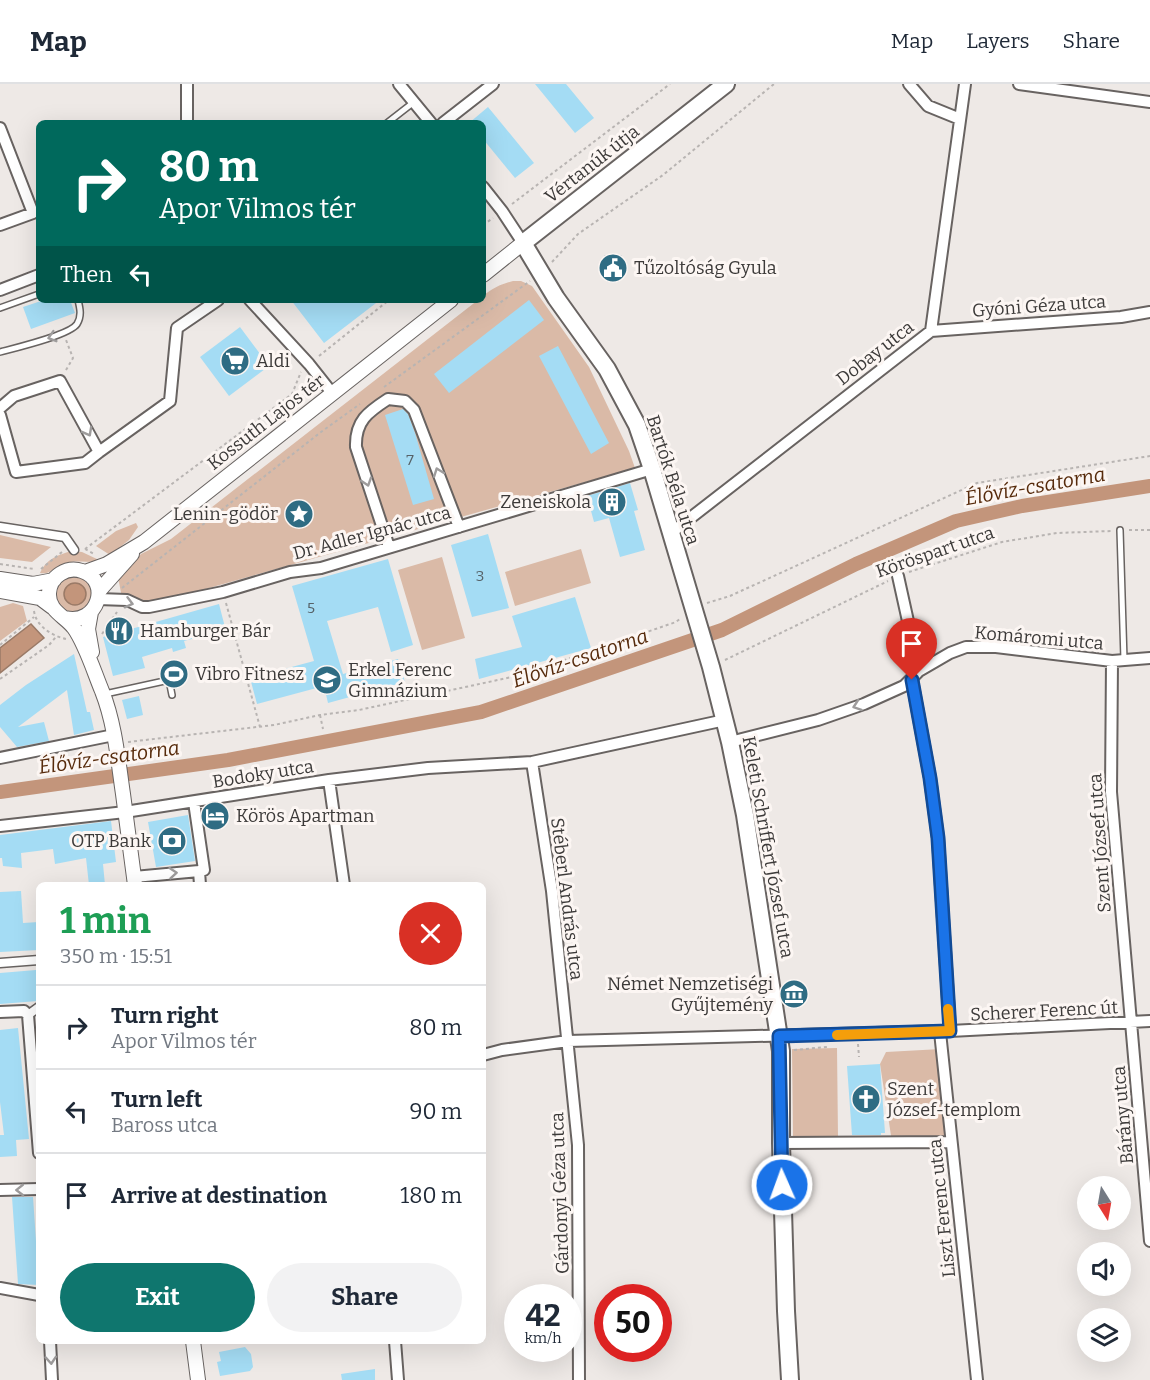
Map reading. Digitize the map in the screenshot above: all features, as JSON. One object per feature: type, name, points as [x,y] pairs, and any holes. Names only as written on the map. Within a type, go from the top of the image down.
[{"type":"main road","name":"Vértanúk útja","points":[[523,243],[726,84]]},
{"type":"main road","name":"Bartók Béla utca","points":[[523,243],[556,298],[607,369],[637,425],[711,666]]},
{"type":"main road","name":"Keleti Schriffert József utca","points":[[711,666],[745,815],[779,1036],[785,1300],[790,1380]]},
{"type":"street","points":[[187,84],[187,120]]},
{"type":"street","points":[[399,84],[429,120]]},
{"type":"street","points":[[448,120],[493,84]]},
{"type":"street","points":[[909,84],[928,105],[960,119]]},
{"type":"street","name":"Dobay utca","points":[[671,533],[931,331],[965,84]]},
{"type":"street","points":[[1019,84],[1150,102]]},
{"type":"street","points":[[0,128],[33,213],[0,225]]},
{"type":"street","points":[[486,191],[523,243]]},
{"type":"street","name":"Vértanúk útja","points":[[486,273],[523,243]]},
{"type":"street","points":[[0,290],[36,276]]},
{"type":"street","points":[[0,415],[16,472],[84,463],[170,401],[177,328],[214,303]]},
{"type":"street","points":[[253,303],[309,364],[332,393]]},
{"type":"street","name":"Kossuth Lajos tér","points":[[85,572],[107,564],[144,542],[447,303]]},
{"type":"street","name":"Gyóni Géza utca","points":[[931,331],[1121,317],[1150,312]]},
{"type":"street","points":[[0,408],[14,396],[60,381],[99,452]]},
{"type":"street","points":[[389,547],[356,447],[355,434],[366,415],[388,399],[405,401],[414,410],[459,527]]},
{"type":"street","name":"Dr. Adler Ignác utca","points":[[98,595],[121,601],[127,600],[142,607],[223,592],[290,572],[321,568],[652,469]]},
{"type":"street","points":[[0,527],[65,537],[74,550]]},
{"type":"street","name":"Kossuth Lajos tér","points":[[98,595],[144,542]]},
{"type":"street","points":[[0,579],[33,584],[54,580],[73,569],[85,572],[92,578],[98,595],[91,612],[88,629],[89,642],[116,742],[134,881],[204,870],[194,802]]},
{"type":"street","name":"Liszt Ferenc utca","points":[[898,576],[916,676],[938,838],[951,1142],[977,1380]]},
{"type":"street","points":[[52,607],[49,593],[54,580]]},
{"type":"street","points":[[0,591],[40,598],[65,618],[75,630],[103,695]]},
{"type":"street","points":[[65,618],[81,618],[91,612]]},
{"type":"street","name":"Komáromi utca","points":[[730,742],[827,717],[892,693],[950,653],[973,646],[1112,661],[1150,658]]},
{"type":"street","name":"Szent József utca","points":[[1112,661],[1111,792],[1132,1023]]},
{"type":"street","points":[[532,762],[725,720]]},
{"type":"street","points":[[0,758],[116,742]]},
{"type":"street","name":"Bodoky utca","points":[[0,826],[125,812],[329,780],[428,768],[532,762]]},
{"type":"street","name":"Stéberl András utca","points":[[532,762],[552,891],[568,1041]]},
{"type":"street","points":[[329,780],[344,882]]},
{"type":"street","points":[[199,871],[200,882]]},
{"type":"street","points":[[0,963],[36,960]]},
{"type":"street","points":[[0,1012],[24,1011],[34,1014],[36,1066]]},
{"type":"street","name":"Scherer Ferenc út","points":[[486,1054],[568,1041],[945,1032],[1150,1021]]},
{"type":"street","name":"Bárány utca","points":[[1132,1023],[1150,1240]]},
{"type":"street","name":"Gárdonyi Géza utca","points":[[568,1041],[578,1145],[579,1380]]},
{"type":"street","points":[[781,1143],[951,1142]]},
{"type":"street","points":[[0,1190],[36,1189]]},
{"type":"street","points":[[0,1288],[36,1294]]},
{"type":"street","points":[[50,1344],[52,1380]]},
{"type":"street","points":[[193,1344],[198,1380]]},
{"type":"street","points":[[395,1344],[398,1380]]},
{"type":"lane","points":[[391,120],[414,102]]},
{"type":"lane","points":[[0,308],[36,295]]},
{"type":"lane","points":[[0,352],[64,333],[74,327],[78,323],[81,310],[79,303]]},
{"type":"lane","points":[[1120,530],[1124,660]]},
{"type":"lane","points":[[103,695],[169,680],[172,695]]},
{"type":"path","points":[[486,223],[670,84]]},
{"type":"path","points":[[378,391],[542,273],[578,234],[663,175],[774,84]]},
{"type":"path","points":[[0,564],[40,570],[62,552],[84,549],[292,394],[301,371],[385,303]]},
{"type":"path","points":[[60,381],[73,358],[64,333]]},
{"type":"path","points":[[89,642],[100,636],[117,612],[121,601],[120,591],[155,561],[359,405]]},
{"type":"path","points":[[116,742],[260,727],[359,710],[520,675],[676,622],[694,611],[977,483],[1150,456]]},
{"type":"path","name":"Köröspart utca","points":[[711,666],[898,576],[1002,542],[1057,533],[1150,530]]},
{"type":"path","points":[[223,592],[260,727]]},
{"type":"path","points":[[0,645],[34,617]]},
{"type":"path","points":[[0,679],[49,645],[56,637]]},
{"type":"path","points":[[320,715],[323,729]]},
{"type":"path","points":[[858,1044],[859,1057]]},
{"type":"shaded area","points":[[521,281],[532,286],[589,367],[635,468],[152,604],[122,598],[118,577],[141,554],[171,539],[474,303],[486,303],[486,294],[505,283]]},
{"type":"shaded area","points":[[136,523],[138,527],[129,540],[110,555],[96,546],[116,531]]},
{"type":"shaded area","points":[[0,535],[51,547],[32,562],[0,558]]},
{"type":"shaded area","points":[[581,549],[591,583],[515,606],[505,572]]},
{"type":"shaded area","points":[[72,551],[82,552],[99,560],[68,563],[50,572],[40,573],[45,564],[53,558]]},
{"type":"shaded area","points":[[442,557],[465,638],[422,650],[398,570]]},
{"type":"shaded area","points":[[74,576],[87,581],[92,594],[87,607],[74,612],[61,607],[56,594],[61,581]]},
{"type":"shaded area","points":[[75,583],[83,586],[86,594],[83,602],[75,605],[67,602],[64,594],[67,586]]},
{"type":"shaded area","points":[[13,603],[23,606],[27,621],[0,641],[0,607]]},
{"type":"shaded area","points":[[31,624],[44,638],[0,673],[0,648]]},
{"type":"shaded area","points":[[837,1048],[838,1137],[793,1136],[792,1049]]},
{"type":"shaded area","points":[[941,1049],[950,1135],[892,1142],[880,1064],[886,1052]]},
{"type":"building","points":[[535,84],[566,84],[594,118],[575,133]]},
{"type":"building","points":[[488,107],[534,163],[515,178],[486,143],[486,120],[473,120]]},
{"type":"building","points":[[529,300],[544,320],[449,393],[434,374]]},
{"type":"building","points":[[36,303],[71,303],[75,313],[31,329],[23,307]]},
{"type":"building","points":[[293,303],[376,303],[324,343]]},
{"type":"building","name":"Aldi","points":[[240,327],[269,366],[229,396],[200,357]]},
{"type":"building","points":[[558,346],[609,443],[591,454],[539,356]]},
{"type":"building","points":[[403,409],[408,414],[415,433],[434,499],[413,505],[385,415]]},
{"type":"building","points":[[630,483],[638,510],[634,511],[645,550],[620,557],[609,518],[594,522],[587,496]]},
{"type":"building","points":[[488,534],[509,608],[472,617],[451,545]]},
{"type":"building","points":[[388,559],[413,645],[391,652],[378,607],[327,621],[343,674],[398,659],[405,682],[328,703],[324,686],[257,704],[250,678],[314,661],[292,586]]},
{"type":"building","points":[[575,597],[591,648],[479,679],[475,659],[522,647],[512,616]]},
{"type":"building","points":[[219,604],[227,635],[207,640],[206,635],[184,641],[186,648],[173,652],[172,648],[142,657],[145,668],[113,676],[103,637]]},
{"type":"building","points":[[74,654],[87,712],[90,712],[94,730],[74,735],[67,690],[18,727],[44,722],[49,741],[17,747],[0,727],[0,705]]},
{"type":"building","points":[[139,696],[143,715],[127,719],[122,700]]},
{"type":"building","name":"OTP Bank","points":[[188,815],[195,861],[156,867],[148,822]]},
{"type":"building","points":[[111,821],[116,862],[103,864],[105,882],[89,882],[86,858],[55,864],[53,849],[21,853],[22,868],[3,866],[2,858],[0,858],[0,835]]},
{"type":"building","points":[[21,891],[23,923],[36,922],[36,950],[0,952],[0,892]]},
{"type":"building","points":[[36,970],[36,1001],[0,1004],[0,973]]},
{"type":"building","points":[[18,1028],[29,1139],[16,1140],[17,1156],[0,1157],[0,1135],[4,1135],[0,1102],[0,1030]]},
{"type":"building","name":"Szent József-templom","points":[[880,1064],[885,1133],[852,1135],[847,1066]]},
{"type":"building","points":[[12,1197],[33,1197],[36,1285],[18,1284]]},
{"type":"building","points":[[245,1347],[251,1354],[253,1367],[250,1371],[220,1376],[217,1362],[221,1361],[219,1352]]},
{"type":"building","points":[[375,1369],[375,1380],[342,1380],[341,1374]]},
{"type":"waterway","name":"Élővíz-csatorna","points":[[0,792],[228,760],[481,712],[722,630],[856,564],[956,521],[1022,506],[1150,486]]},
{"type":"slow traffic","points":[[837,1035],[950,1031],[948,1009]]},
{"type":"place","name":"Tűzoltóság Gyula","points":[[613,268]]},
{"type":"place","name":"Aldi","points":[[235,361]]},
{"type":"place","name":"Zeneiskola","points":[[612,502]]},
{"type":"place","name":"Lenin-gödör","points":[[299,514]]},
{"type":"place","name":"Hamburger Bár","points":[[119,631]]},
{"type":"place","name":"Vibro Fitnesz","points":[[174,674]]},
{"type":"place","name":"Erkel Ferenc Gimnázium","points":[[327,680]]},
{"type":"place","name":"Körös Apartman","points":[[215,816]]},
{"type":"place","name":"OTP Bank","points":[[172,841]]},
{"type":"place","name":"Német Nemzetiségi Gyűjtemény","points":[[794,994]]},
{"type":"place","name":"Szent József-templom","points":[[866,1099]]},
{"type":"route","points":[[782,1185],[779,1036],[950,1031],[938,838],[930,778],[912,680]]}]
